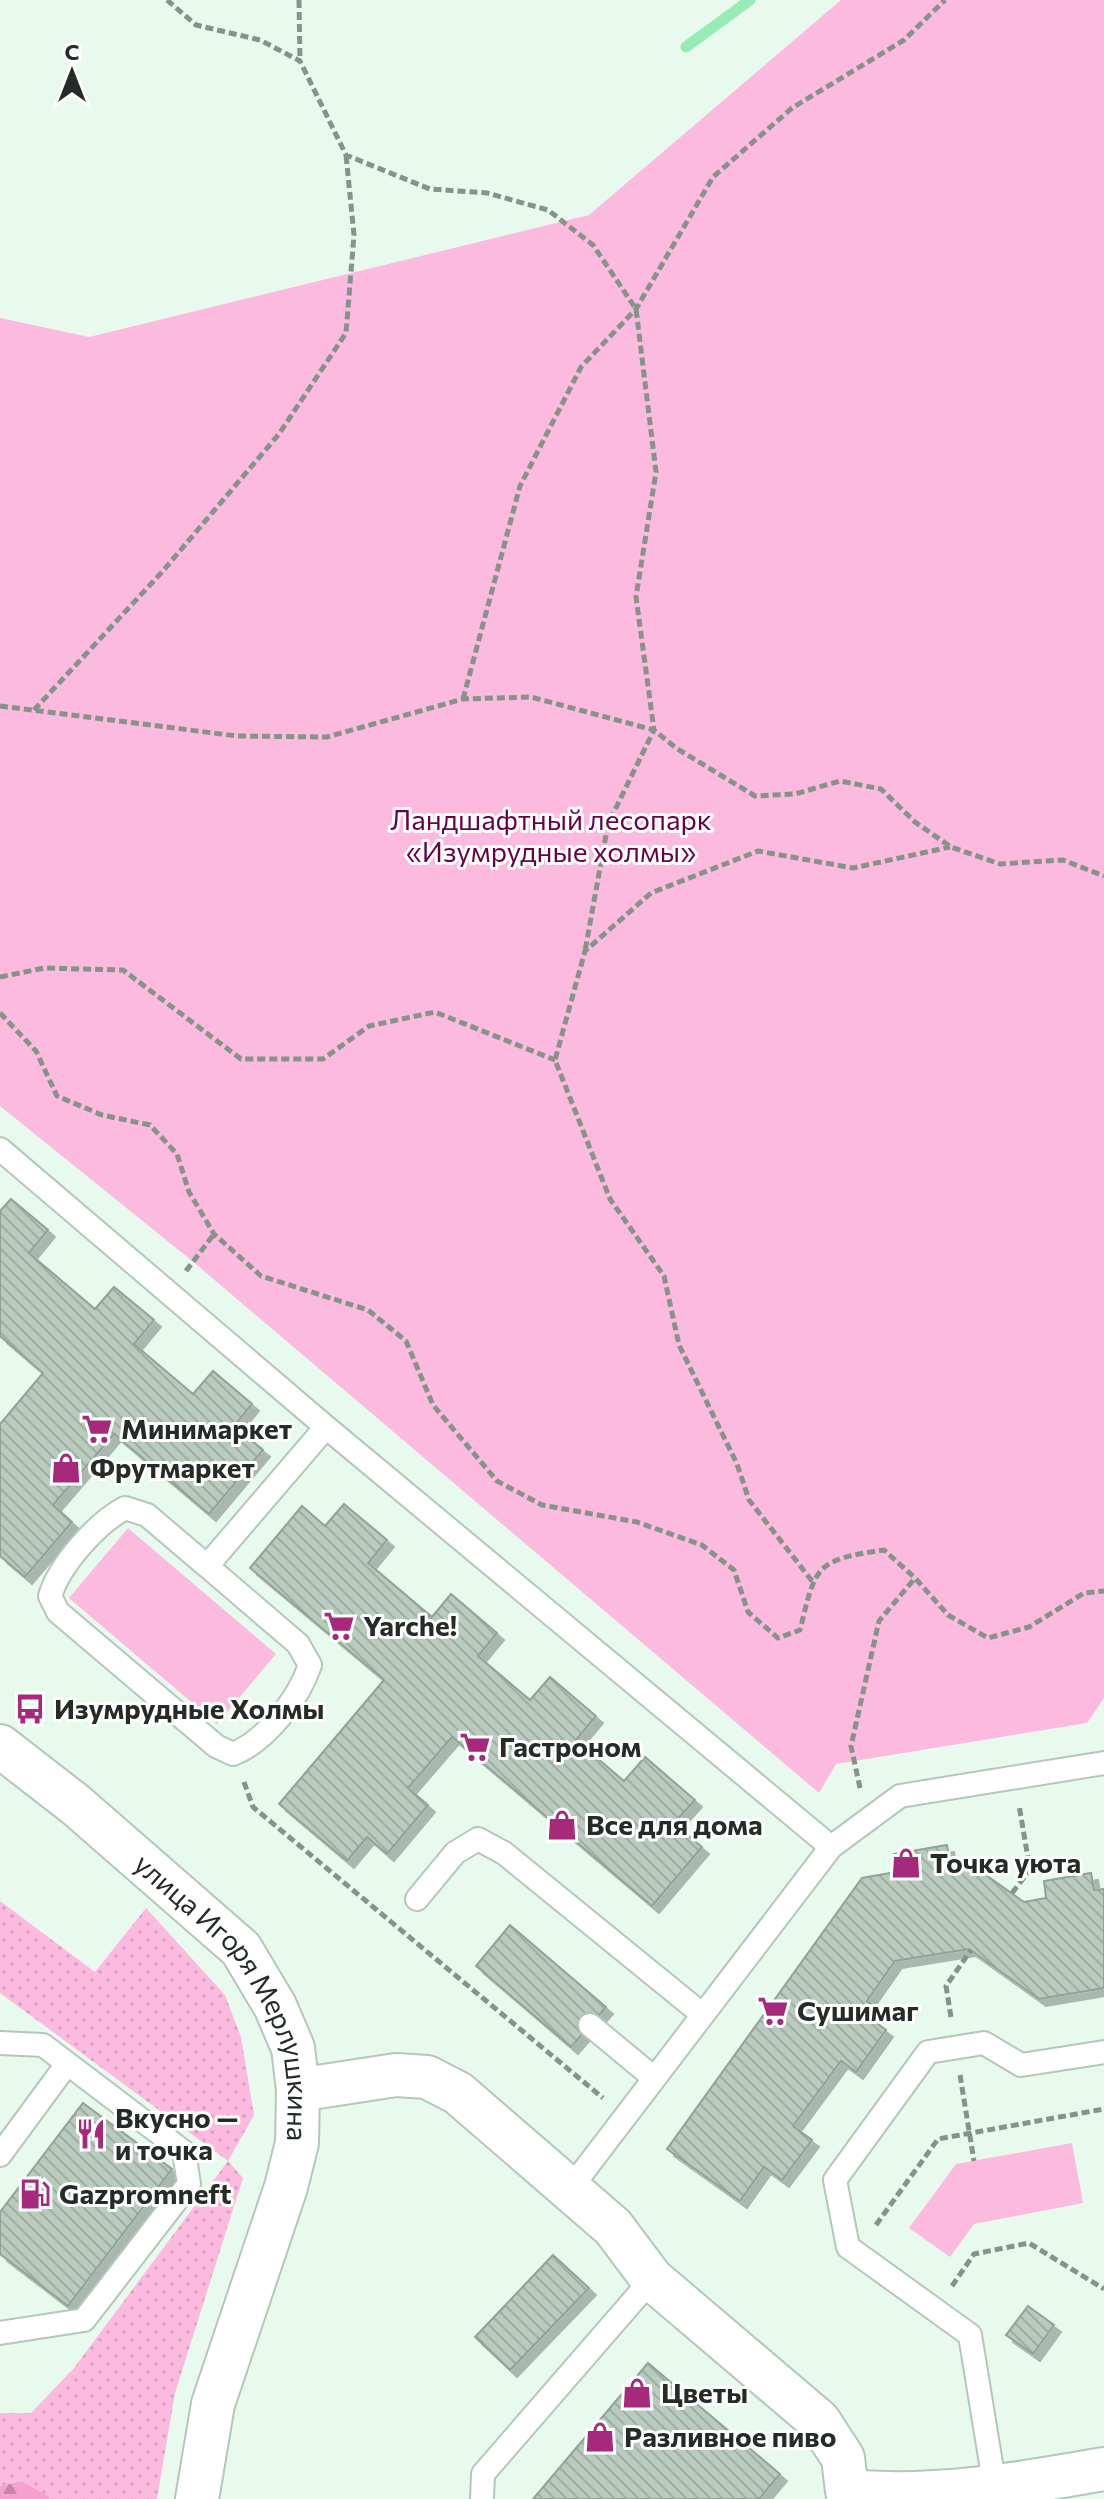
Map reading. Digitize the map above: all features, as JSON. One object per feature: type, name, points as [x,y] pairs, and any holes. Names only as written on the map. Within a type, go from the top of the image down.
[{"type":"street","name":"улица Игоря Мерлушкина","points":[[0,1746],[76,1805],[241,1949],[275,2006],[293,2048],[298,2090],[297,2143],[286,2187],[213,2404],[197,2499]]},
{"type":"street","points":[[298,2090],[396,2075],[427,2077],[458,2093],[613,2227],[652,2279],[819,2421],[843,2458],[847,2495],[933,2497],[995,2488],[1048,2489],[1104,2469]]},
{"type":"lane","points":[[0,1149],[326,1427],[831,1847]]},
{"type":"lane","points":[[207,1566],[326,1427]]},
{"type":"lane","points":[[125,1508],[147,1515],[207,1566],[298,1644],[310,1665],[303,1685],[260,1737],[251,1747],[233,1754],[216,1746],[58,1612],[50,1596],[55,1580],[99,1528],[108,1518],[125,1508]]},
{"type":"lane","points":[[570,2189],[831,1847],[900,1796],[1104,1763]]},
{"type":"lane","points":[[417,1899],[455,1853],[478,1839],[504,1853],[703,2015]]},
{"type":"lane","points":[[590,2025],[654,2078]]},
{"type":"lane","points":[[0,2043],[43,2045],[184,2152],[189,2184],[84,2320],[0,2333]]},
{"type":"lane","points":[[995,2488],[970,2335],[848,2247],[835,2180],[928,2052],[984,2043],[1021,2065],[1104,2052]]},
{"type":"lane","points":[[0,2155],[67,2064]]},
{"type":"lane","points":[[482,2499],[483,2474],[652,2279]]},
{"type":"path","points":[[167,0],[196,25],[260,40],[300,61]]},
{"type":"path","points":[[34,710],[162,572],[279,434],[346,333],[354,235],[346,155],[300,61],[299,0]]},
{"type":"path","points":[[463,699],[520,486],[581,367],[636,309],[713,177],[792,108],[904,40],[945,0]]},
{"type":"path","points":[[346,155],[430,189],[487,193],[548,210],[593,245],[636,309],[656,472],[636,597],[654,730],[608,824],[585,951],[555,1060],[610,1199],[664,1276],[679,1345],[737,1464],[749,1500],[812,1581]]},
{"type":"path","points":[[0,706],[237,736],[327,737],[463,699],[531,697],[654,730],[676,748],[755,796],[795,794],[840,781],[881,789],[915,822],[951,847],[1000,864],[1063,860],[1104,876]]},
{"type":"path","points":[[585,951],[651,893],[758,851],[853,868],[951,847]]},
{"type":"path","points":[[0,977],[44,968],[123,970],[241,1059],[323,1059],[369,1026],[435,1012],[555,1060]]},
{"type":"path","points":[[0,1013],[36,1051],[57,1096],[102,1115],[150,1125],[177,1154],[189,1192],[214,1234],[261,1276],[368,1310],[406,1341],[433,1405],[497,1481],[542,1505],[637,1522],[702,1545],[734,1570],[748,1612],[778,1638],[800,1630],[812,1581],[836,1557],[884,1550],[915,1578],[948,1615],[988,1638],[1029,1627],[1084,1593],[1104,1591]]},
{"type":"path","points":[[174,1298],[191,1260],[214,1234]]},
{"type":"path","points":[[862,1797],[851,1746],[879,1621],[915,1578]]},
{"type":"path","points":[[233,1754],[253,1807],[626,2117]]},
{"type":"path","points":[[1012,1893],[1030,1870],[1014,1777]]},
{"type":"path","points":[[856,2252],[938,2139],[1104,2109]]},
{"type":"path","points":[[935,2310],[974,2254],[1029,2243],[1104,2289]]},
{"type":"green space","name":"Ландшафтный лесопарк «Изумрудные холмы»","points":[[841,0],[1104,0],[1104,1698],[1087,1723],[836,1764],[819,1793],[191,1260],[0,1106],[0,318],[89,337],[589,215]]},
{"type":"green space","points":[[128,1528],[276,1654],[217,1724],[69,1598]]},
{"type":"green space","points":[[0,1901],[95,1972],[146,1908],[225,1995],[241,2037],[254,2115],[228,2161],[0,1993]]},
{"type":"green space","points":[[1072,2143],[1083,2203],[974,2224],[950,2257],[909,2228],[956,2164]]},
{"type":"green space","points":[[228,2161],[243,2178],[175,2393],[157,2499],[51,2499],[22,2481],[0,2486],[0,2413],[31,2413],[74,2368]]},
{"type":"green space","points":[[22,2481],[51,2499],[0,2499],[0,2486]]},
{"type":"building","points":[[11,1199],[48,1230],[29,1253],[95,1309],[114,1287],[154,1320],[134,1344],[193,1394],[213,1371],[252,1404],[234,1426],[263,1450],[209,1514],[114,1434],[53,1505],[72,1522],[25,1577],[0,1556],[0,1424],[43,1373],[0,1336],[0,1211]]},
{"type":"building","points":[[344,1504],[387,1540],[368,1563],[432,1617],[451,1594],[497,1633],[478,1656],[530,1700],[550,1677],[596,1716],[576,1740],[624,1781],[645,1757],[695,1800],[674,1823],[702,1847],[652,1906],[452,1737],[408,1788],[428,1805],[387,1854],[367,1837],[347,1861],[279,1804],[384,1680],[250,1568],[302,1506],[325,1526]]},
{"type":"building","points":[[947,1845],[950,1863],[966,1861],[1024,1902],[1046,1898],[1044,1881],[1091,1873],[1094,1890],[1104,1889],[1104,1988],[1039,1999],[969,1949],[895,1961],[867,2001],[878,2009],[871,2019],[886,2030],[856,2072],[841,2061],[793,2126],[812,2140],[782,2180],[764,2167],[740,2201],[667,2149],[862,1878],[896,1872],[894,1854]]},
{"type":"building","points":[[510,1925],[606,2007],[571,2047],[476,1966]]},
{"type":"building","points":[[83,2103],[172,2169],[68,2306],[0,2254],[0,2212]]},
{"type":"building","points":[[553,2255],[589,2288],[510,2370],[475,2337]]},
{"type":"building","points":[[1028,2306],[1054,2325],[1033,2354],[1006,2335]]},
{"type":"building","points":[[648,2363],[780,2474],[759,2499],[533,2499]]},
{"type":"waterway","points":[[686,47],[750,0]]},
{"type":"place","name":"Минимаркет","points":[[97,1429]]},
{"type":"place","name":"Фрутмаркет","points":[[66,1468]]},
{"type":"place","name":"Yarche!","points":[[339,1626]]},
{"type":"place","name":"Изумрудные Холмы","points":[[30,1709]]},
{"type":"place","name":"Гастроном","points":[[475,1747]]},
{"type":"place","name":"Все для дома","points":[[562,1825]]},
{"type":"place","name":"Точка уюта","points":[[906,1863]]},
{"type":"place","name":"Сушимаг","points":[[773,2011]]},
{"type":"place","name":"Вкусно — и точка","points":[[91,2134]]},
{"type":"place","name":"Gazpromneft","points":[[35,2194]]},
{"type":"place","name":"Цветы","points":[[637,2393]]},
{"type":"place","name":"Разливное пиво","points":[[600,2437]]}]
